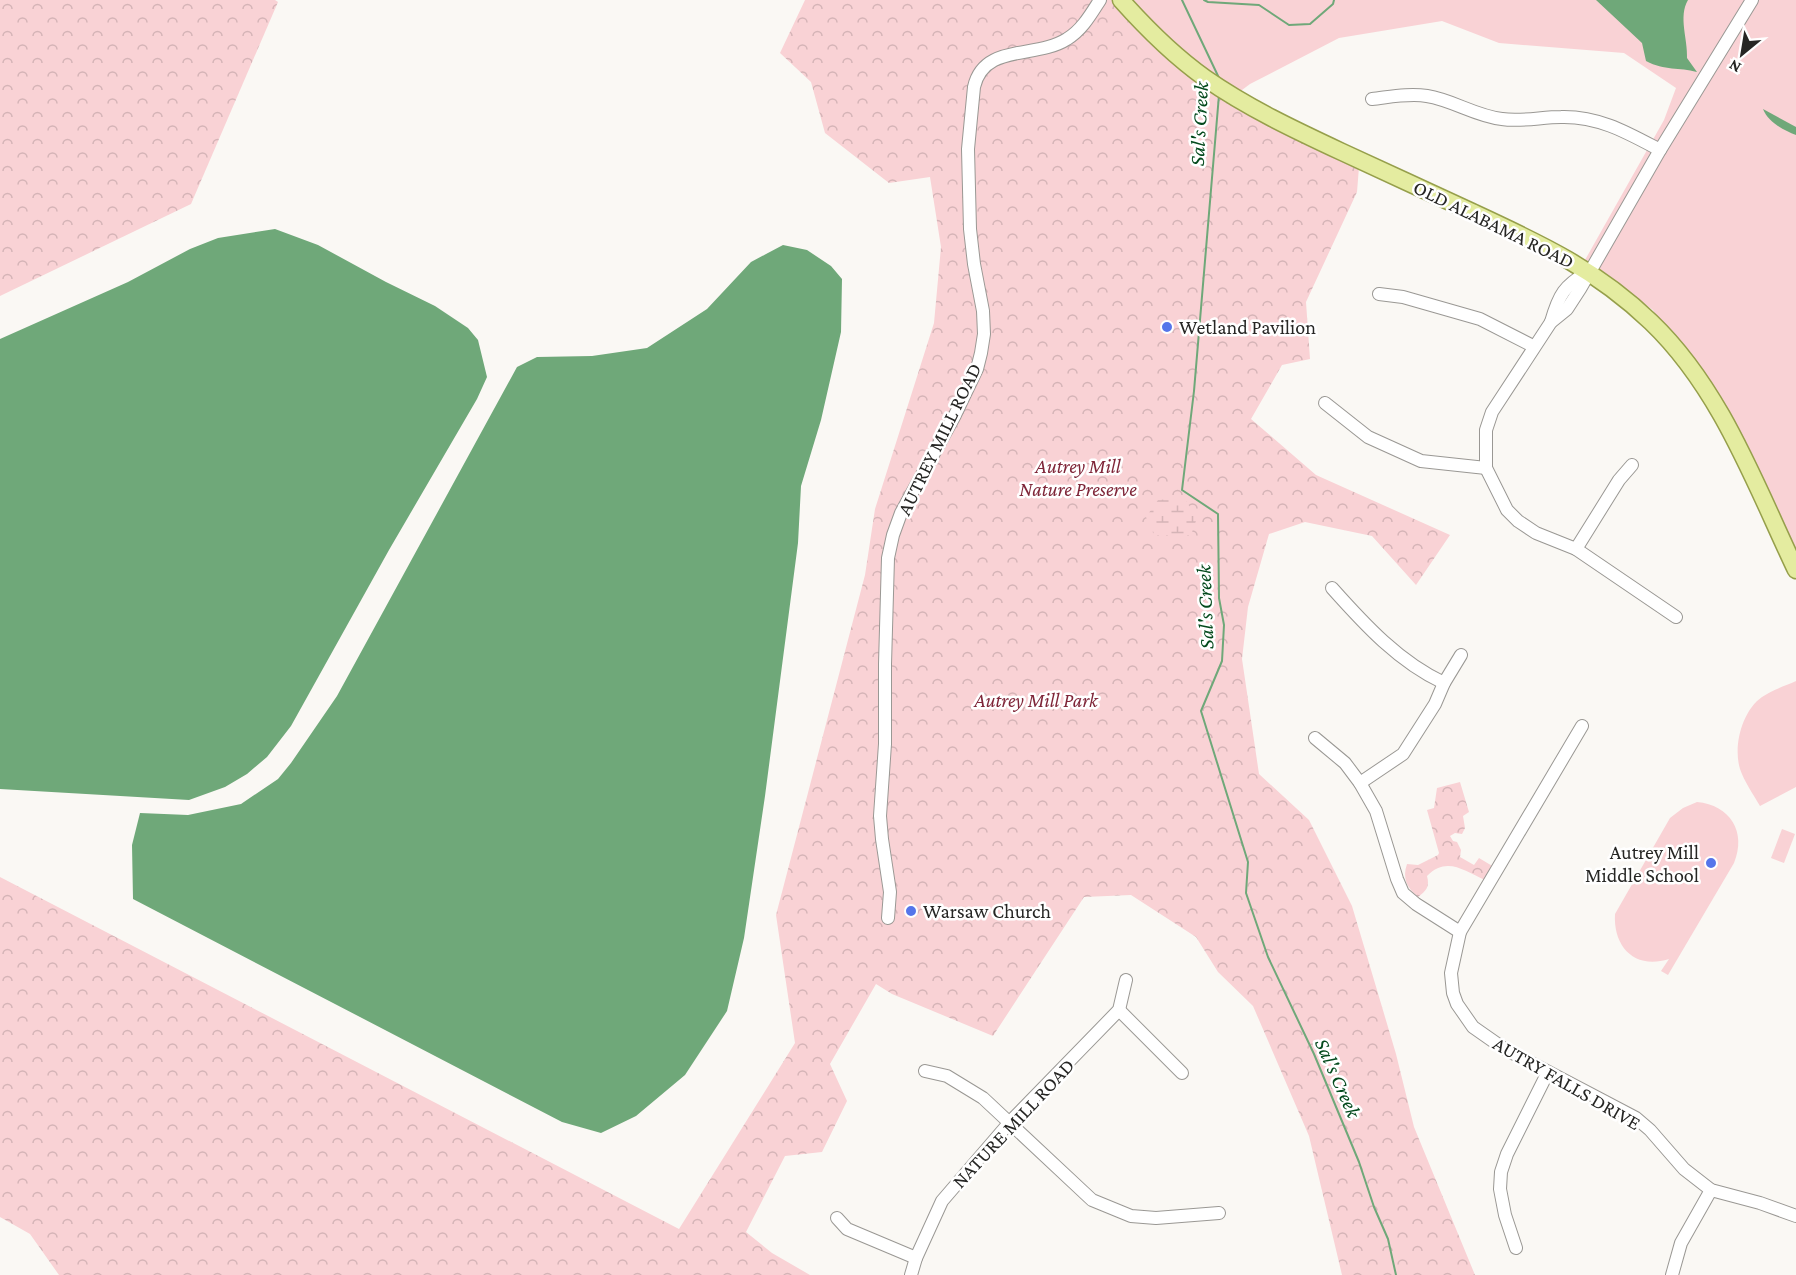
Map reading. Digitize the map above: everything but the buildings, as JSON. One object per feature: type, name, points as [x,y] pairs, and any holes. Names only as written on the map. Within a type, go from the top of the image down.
[{"type":"main road","name":"OLD ALABAMA ROAD","points":[[1121,0],[1170,50],[1204,77],[1240,101],[1295,130],[1541,244],[1589,271],[1621,295],[1652,322],[1703,385],[1730,430],[1796,570]]},
{"type":"street","name":"AUTREY MILL ROAD","points":[[888,918],[890,892],[880,816],[885,744],[888,558],[901,513],[955,415],[981,353],[984,334],[983,311],[970,229],[968,149],[974,87],[983,67],[995,58],[1050,47],[1069,38],[1080,28],[1100,0]]},
{"type":"street","points":[[1677,617],[1576,549],[1536,533],[1518,521],[1508,510],[1486,468],[1486,430],[1492,412],[1551,321],[1557,302],[1570,282],[1589,271],[1752,0]]},
{"type":"street","points":[[1372,99],[1407,95],[1427,96],[1444,100],[1479,115],[1502,119],[1563,116],[1589,119],[1621,129],[1660,150]]},
{"type":"street","points":[[1378,294],[1403,297],[1480,319],[1533,346]]},
{"type":"street","points":[[1324,403],[1368,437],[1421,461],[1486,468]]},
{"type":"street","points":[[1576,549],[1619,480],[1632,465]]},
{"type":"street","points":[[1332,588],[1399,657],[1423,673],[1444,683]]},
{"type":"street","points":[[1360,783],[1403,754],[1435,704],[1444,683],[1461,655]]},
{"type":"street","name":"AUTRY FALLS DRIVE","points":[[1582,726],[1460,932],[1451,973],[1453,993],[1457,1004],[1473,1027],[1503,1048],[1636,1118],[1650,1130],[1684,1169],[1711,1190],[1760,1203],[1796,1216]]},
{"type":"street","points":[[1315,738],[1345,763],[1360,783],[1376,812],[1403,892],[1416,904],[1460,932]]},
{"type":"street","points":[[1126,980],[1119,1010],[1182,1073]]},
{"type":"street","name":"NATURE MILL ROAD","points":[[911,1275],[916,1258],[942,1201],[1010,1122],[1119,1010]]},
{"type":"street","points":[[925,1071],[947,1076],[983,1098],[1092,1200],[1131,1216],[1156,1218],[1219,1213]]},
{"type":"street","points":[[1516,1248],[1505,1215],[1500,1189],[1501,1172],[1507,1154],[1548,1072]]},
{"type":"street","points":[[1672,1275],[1682,1244],[1711,1190]]},
{"type":"street","points":[[837,1218],[847,1229],[916,1258]]},
{"type":"green space","points":[[0,0],[275,0],[278,2],[191,204],[0,296]]},
{"type":"green space","points":[[805,0],[1126,0],[1202,75],[1359,167],[1357,192],[1306,302],[1310,359],[1282,365],[1251,419],[1316,475],[1450,535],[1416,585],[1372,536],[1305,522],[1269,534],[1248,607],[1242,659],[1259,774],[1309,820],[1352,906],[1396,1054],[1414,1127],[1475,1275],[1342,1275],[1309,1136],[1253,1006],[1218,972],[1196,937],[1131,895],[1084,897],[993,1036],[892,994],[876,984],[830,1064],[847,1101],[822,1152],[785,1156],[746,1232],[772,1253],[810,1275],[59,1275],[30,1234],[0,1217],[0,877],[679,1229],[795,1043],[776,915],[865,575],[875,509],[934,323],[941,247],[930,177],[889,183],[825,133],[811,82],[780,53]]},
{"type":"green space","points":[[1120,0],[1796,0],[1796,579],[1724,436],[1653,310],[1585,260],[1664,120],[1676,88],[1624,53],[1499,43],[1442,21],[1339,38],[1250,84],[1230,99]]},
{"type":"green space","points":[[1184,498],[1197,518],[1191,535],[1154,535],[1146,517],[1158,500]]},
{"type":"green space","points":[[1796,681],[1796,787],[1760,806],[1740,769],[1738,750],[1741,730],[1744,720],[1755,703],[1774,690]]},
{"type":"green space","points":[[1460,782],[1469,812],[1463,816],[1465,828],[1462,834],[1455,833],[1450,836],[1461,850],[1460,857],[1474,865],[1479,858],[1494,867],[1485,880],[1456,867],[1449,866],[1434,870],[1427,876],[1427,888],[1418,897],[1406,882],[1407,864],[1418,865],[1438,855],[1427,810],[1434,808],[1437,788]]},
{"type":"green space","points":[[1697,802],[1719,808],[1727,814],[1737,831],[1737,852],[1734,863],[1668,975],[1661,971],[1669,959],[1657,962],[1646,961],[1628,953],[1618,936],[1615,914],[1670,818],[1683,808]]},
{"type":"green space","points":[[1782,829],[1795,834],[1784,863],[1771,858]]},
{"type":"shaded area","points":[[1596,0],[1688,0],[1684,14],[1687,58],[1697,72],[1666,68],[1646,61],[1642,43]]},
{"type":"shaded area","points":[[1763,109],[1796,127],[1796,135],[1772,122]]},
{"type":"shaded area","points":[[275,229],[318,245],[435,306],[468,328],[478,340],[487,377],[477,399],[389,550],[291,726],[267,757],[247,774],[225,787],[189,800],[0,789],[0,339],[128,282],[190,249],[218,238]]},
{"type":"shaded area","points":[[783,245],[807,250],[831,266],[842,279],[841,332],[821,420],[801,486],[798,543],[744,938],[727,1011],[685,1075],[636,1116],[601,1133],[562,1122],[133,899],[132,845],[140,813],[188,815],[241,804],[278,779],[291,763],[337,696],[517,367],[537,357],[592,356],[647,348],[707,309],[751,262]]},
{"type":"waterway","name":"Sal's Creek","points":[[1182,0],[1219,78]]},
{"type":"waterway","points":[[1204,0],[1259,5],[1289,25],[1310,24],[1333,4],[1334,0]]},
{"type":"waterway","name":"Sal's Creek","points":[[1219,95],[1194,391],[1182,490],[1218,514],[1219,598],[1224,625],[1222,661],[1201,711],[1248,862],[1246,893],[1268,957],[1314,1054],[1359,1162],[1374,1207],[1388,1239],[1396,1275]]},
{"type":"place","name":"Wetland Pavilion","points":[[1167,327]]},
{"type":"place","name":"Autrey Mill Middle School","points":[[1711,863]]},
{"type":"place","name":"Warsaw Church","points":[[911,911]]},
{"type":"park label","name":"Autrey Mill Nature Preserve","points":[[1078,478]]},
{"type":"park label","name":"Autrey Mill Park","points":[[1036,700]]}]
